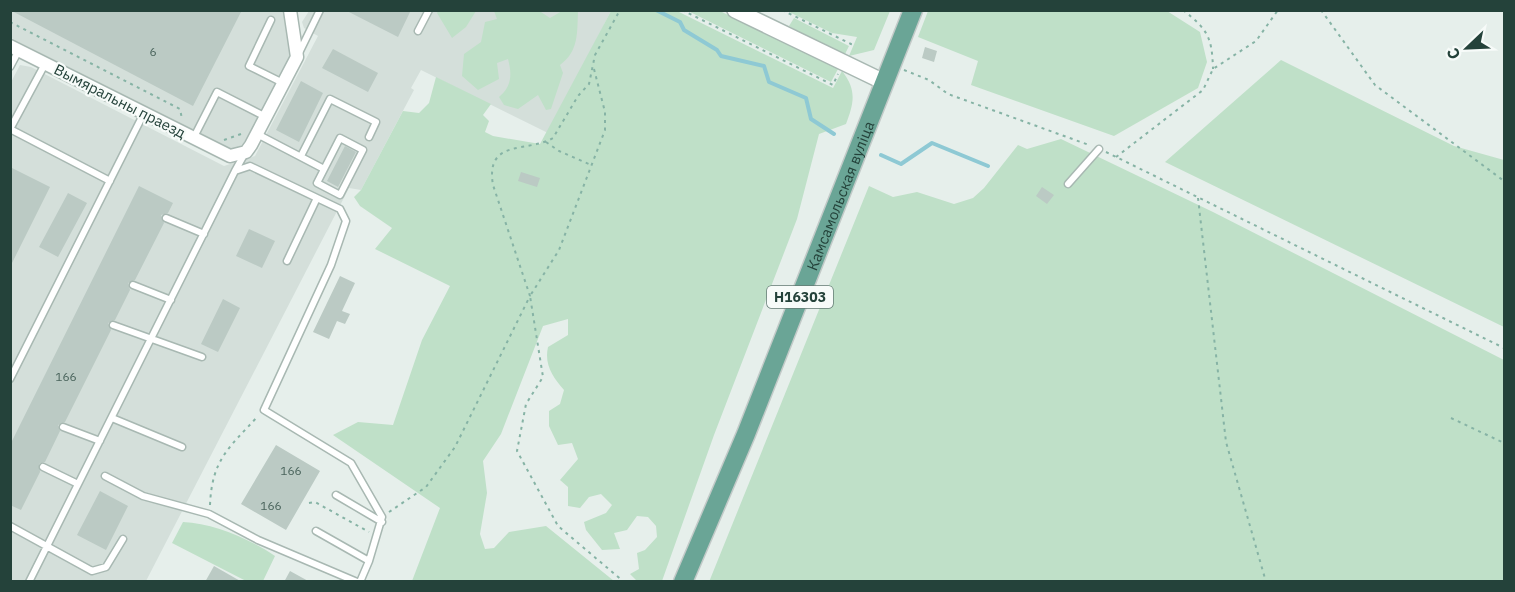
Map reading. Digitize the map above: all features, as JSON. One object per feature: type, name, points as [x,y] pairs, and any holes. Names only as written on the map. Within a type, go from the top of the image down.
[{"type":"main road","name":"Камсамольская вуліца","points":[[683,582],[746,434],[914,10]]},
{"type":"street","points":[[239,156],[257,134],[263,115],[297,57],[290,10]]},
{"type":"street","points":[[735,10],[888,74]]},
{"type":"street","name":"Вымяральны праезд","points":[[14,48],[144,113],[239,156]]},
{"type":"lane","points":[[297,57],[320,10]]},
{"type":"lane","points":[[418,31],[429,10]]},
{"type":"lane","points":[[271,20],[249,66],[283,83]]},
{"type":"lane","points":[[10,67],[14,48]]},
{"type":"lane","points":[[45,64],[10,129],[110,181]]},
{"type":"lane","points":[[195,135],[217,92],[263,115]]},
{"type":"lane","points":[[301,156],[330,99],[376,122],[369,137]]},
{"type":"lane","points":[[10,379],[144,113]]},
{"type":"lane","points":[[257,134],[324,169]]},
{"type":"lane","points":[[340,138],[363,150],[340,195],[317,183],[324,169],[340,138]]},
{"type":"lane","points":[[1068,184],[1099,149]]},
{"type":"lane","points":[[105,476],[143,496],[209,514],[258,540],[358,582],[369,561],[382,519],[351,463],[264,410],[332,265],[346,221],[340,209],[250,166],[239,156]]},
{"type":"lane","points":[[28,582],[236,171],[239,156]]},
{"type":"lane","points":[[236,171],[250,166]]},
{"type":"lane","points":[[286,261],[317,198]]},
{"type":"lane","points":[[166,218],[204,234]]},
{"type":"lane","points":[[133,285],[171,300]]},
{"type":"lane","points":[[113,325],[201,357]]},
{"type":"lane","points":[[112,418],[182,447]]},
{"type":"lane","points":[[63,427],[100,441]]},
{"type":"lane","points":[[43,467],[78,484]]},
{"type":"lane","points":[[336,495],[382,519]]},
{"type":"lane","points":[[10,526],[92,571],[106,567],[123,539]]},
{"type":"lane","points":[[316,531],[369,561]]},
{"type":"path","points":[[620,10],[595,55],[589,84],[578,96],[553,138],[546,142],[506,150],[497,157],[491,174],[530,296],[543,377],[526,404],[517,451],[558,526],[624,582]]},
{"type":"path","points":[[682,10],[832,85]]},
{"type":"path","points":[[782,10],[851,44]]},
{"type":"path","points":[[1116,157],[1203,90],[1213,69],[1212,44],[1201,24],[1183,10]]},
{"type":"path","points":[[1213,69],[1256,41],[1278,10]]},
{"type":"path","points":[[1321,10],[1375,85],[1504,181]]},
{"type":"path","points":[[10,22],[180,109],[183,125],[195,135]]},
{"type":"path","points":[[382,519],[426,488],[456,447],[530,296],[559,250],[605,130],[605,112],[594,68]]},
{"type":"path","points":[[888,74],[929,80],[948,94],[1099,149],[1504,348]]},
{"type":"path","points":[[218,142],[251,131],[263,115]]},
{"type":"path","points":[[546,142],[559,151],[591,165]]},
{"type":"path","points":[[1198,198],[1226,442],[1266,582]]},
{"type":"path","points":[[209,514],[211,479],[223,454],[264,410]]},
{"type":"path","points":[[1451,418],[1504,443]]},
{"type":"path","points":[[309,503],[315,502],[377,537]]},
{"type":"shaded area","points":[[10,11],[286,11],[291,54],[248,142],[234,149],[226,148],[11,38]]},
{"type":"shaded area","points":[[309,11],[611,11],[548,133],[421,70],[411,88],[414,90],[361,190],[349,188],[146,581],[11,581],[10,84],[20,65],[31,67],[224,166],[255,156],[318,36],[304,28],[302,22]]},
{"type":"green space","points":[[438,10],[476,11],[466,27],[452,38],[437,13]]},
{"type":"green space","points":[[675,10],[833,88],[842,71],[850,84],[853,97],[846,124],[819,134],[797,219],[714,435],[662,581],[637,581],[630,574],[639,569],[637,553],[645,550],[657,537],[656,526],[648,517],[637,516],[627,530],[614,533],[620,549],[602,550],[586,530],[584,522],[606,513],[612,505],[601,494],[589,497],[580,508],[568,506],[568,487],[560,480],[578,459],[572,443],[558,445],[549,426],[549,411],[560,404],[564,390],[550,370],[547,353],[548,347],[568,335],[568,319],[543,326],[501,434],[483,461],[487,493],[480,534],[485,549],[494,548],[509,532],[546,526],[614,581],[412,581],[440,508],[333,435],[358,422],[393,425],[422,340],[450,286],[375,249],[392,228],[360,206],[354,197],[361,190],[403,111],[419,113],[429,103],[436,77],[491,104],[483,115],[489,121],[485,132],[493,136],[540,144],[611,11]]},
{"type":"green space","points":[[494,11],[544,11],[541,12],[550,18],[562,11],[578,11],[576,41],[571,54],[560,65],[563,73],[551,109],[546,110],[538,95],[518,109],[504,105],[499,97],[510,80],[508,59],[497,63],[499,79],[478,90],[462,76],[464,54],[481,42],[485,22],[497,19]]},
{"type":"green space","points":[[688,11],[720,11],[838,69],[831,82]]},
{"type":"green space","points":[[787,11],[890,11],[874,50],[849,56],[857,37],[832,33]]},
{"type":"green space","points":[[928,11],[1167,11],[1200,32],[1207,62],[1198,88],[1114,136],[971,85],[978,61],[918,37]]},
{"type":"green space","points":[[794,18],[849,46],[843,58],[789,26]]},
{"type":"green space","points":[[1281,60],[1454,146],[1504,160],[1504,327],[1165,162]]},
{"type":"green space","points":[[1061,139],[1213,212],[1504,360],[1504,581],[709,582],[869,186],[893,197],[917,192],[954,204],[973,198],[984,188],[1018,145],[1027,149]]},
{"type":"green space","points":[[183,522],[207,525],[231,533],[275,556],[263,581],[246,581],[172,543]]},
{"type":"building","points":[[10,10],[242,10],[193,106]]},
{"type":"building","points":[[345,10],[411,10],[398,37]]},
{"type":"building","points":[[925,47],[937,51],[934,62],[922,58]]},
{"type":"building","points":[[333,49],[378,73],[368,92],[322,68]]},
{"type":"building","points":[[301,81],[323,93],[299,142],[276,130]]},
{"type":"building","points":[[345,146],[356,152],[338,187],[327,181]]},
{"type":"building","points":[[10,167],[50,187],[10,267]]},
{"type":"building","points":[[521,172],[540,178],[537,187],[518,181]]},
{"type":"building","points":[[139,186],[173,203],[168,213],[161,215],[164,223],[135,280],[128,283],[130,290],[115,320],[108,323],[111,330],[65,422],[58,425],[60,431],[45,462],[39,464],[40,472],[21,510],[10,505],[10,445]]},
{"type":"building","points":[[1042,187],[1054,195],[1047,204],[1036,196]]},
{"type":"building","points":[[68,193],[87,203],[58,257],[39,247]]},
{"type":"building","points":[[249,229],[275,241],[262,268],[236,256]]},
{"type":"building","points":[[340,276],[355,283],[342,311],[350,314],[345,324],[337,321],[329,339],[313,332]]},
{"type":"building","points":[[223,299],[240,308],[218,352],[201,344]]},
{"type":"building","points":[[276,445],[320,471],[286,530],[241,504]]},
{"type":"building","points":[[100,491],[128,506],[106,550],[77,535]]},
{"type":"building","points":[[214,566],[242,582],[205,582]]},
{"type":"building","points":[[290,571],[310,582],[284,582]]},
{"type":"waterway","points":[[656,10],[680,22],[684,30],[717,50],[721,56],[764,66],[769,82],[806,98],[811,119],[834,134]]},
{"type":"waterway","points":[[881,155],[901,164],[932,143],[988,166]]}]
